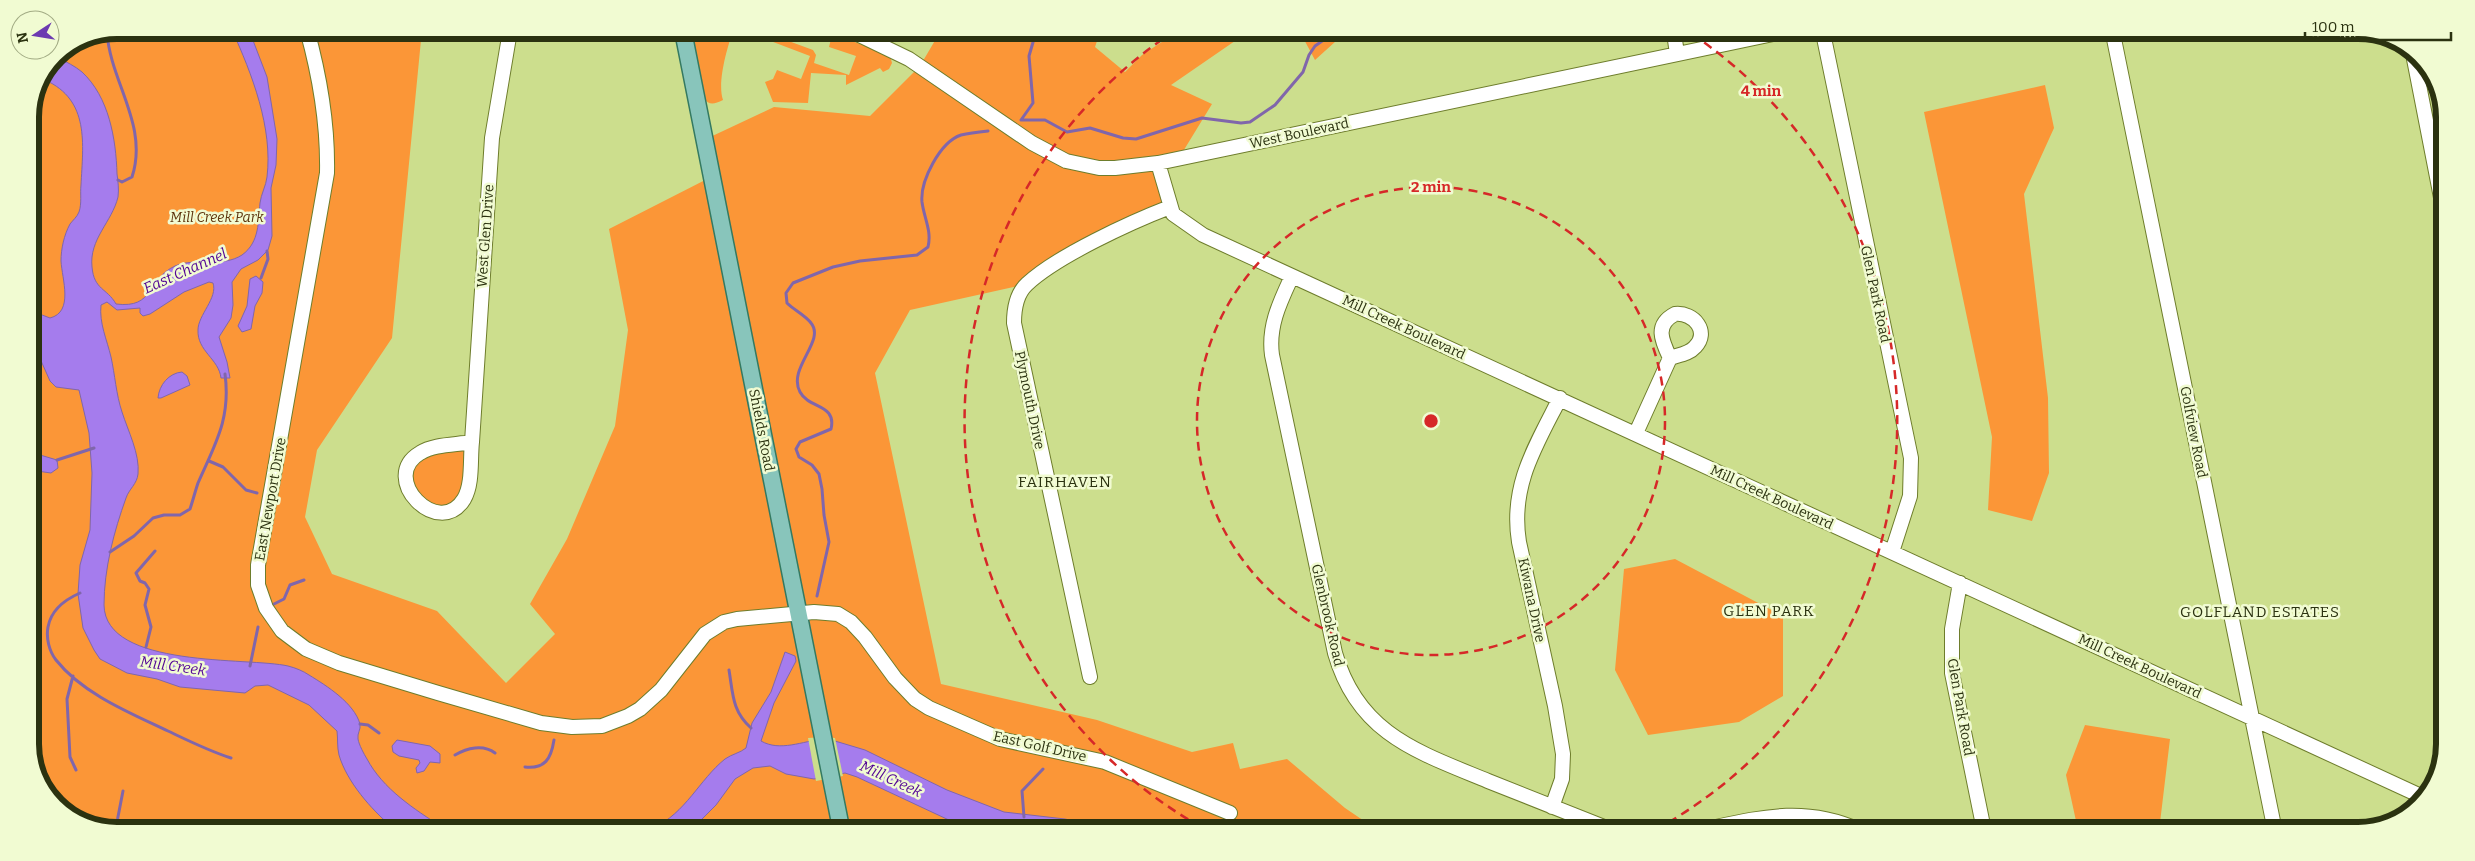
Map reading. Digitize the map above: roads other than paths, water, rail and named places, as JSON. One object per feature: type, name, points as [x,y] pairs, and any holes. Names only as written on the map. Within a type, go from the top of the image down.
[{"type":"main road","name":"Shields Road","points":[[685,39],[840,822]]},
{"type":"street","name":"East Newport Drive","points":[[309,39],[324,113],[328,150],[327,173],[258,565],[261,597],[273,621],[293,641],[312,651],[383,676],[541,723],[572,727],[591,727],[613,723],[640,709],[661,690],[713,627],[737,618],[798,613]]},
{"type":"street","name":"West Glen Drive","points":[[472,442],[428,449],[416,456],[408,469],[407,478],[409,490],[417,503],[433,511],[444,512],[458,506],[464,499],[467,491],[472,442],[492,138],[509,39]]},
{"type":"street","name":"West Boulevard","points":[[866,39],[909,59],[1032,144],[1066,160],[1099,168],[1158,163],[1749,39]]},
{"type":"street","points":[[1675,39],[1677,54]]},
{"type":"street","name":"Glen Park Road","points":[[1824,39],[1910,458],[1910,496],[1892,552]]},
{"type":"street","name":"Golfview Road","points":[[2114,39],[2273,822]]},
{"type":"street","points":[[2415,64],[2436,172]]},
{"type":"street","points":[[1158,163],[1170,207]]},
{"type":"street","name":"Mill Creek Boulevard","points":[[1170,207],[1174,214],[1203,235],[2418,794]]},
{"type":"street","name":"Plymouth Drive","points":[[1090,677],[1014,323],[1014,312],[1020,292],[1027,284],[1052,266],[1148,216],[1170,207]]},
{"type":"street","name":"Glenbrook Road","points":[[1292,276],[1274,320],[1271,333],[1272,355],[1335,653],[1343,678],[1367,715],[1404,744],[1589,822]]},
{"type":"street","points":[[1636,433],[1670,358]]},
{"type":"street","name":"Kiwana Drive","points":[[1552,807],[1562,779],[1563,754],[1555,706],[1519,542],[1516,516],[1518,493],[1525,470],[1560,398]]},
{"type":"street","name":"Glen Park Road","points":[[1960,583],[1952,629],[1952,673],[1982,822]]},
{"type":"street","name":"East Golf Drive","points":[[798,613],[838,614],[851,622],[865,637],[895,678],[915,698],[929,708],[1000,739],[1105,762],[1230,813]]},
{"type":"street","points":[[1743,822],[1773,816],[1797,815],[1837,822]]},
{"type":"water","points":[[236,39],[252,39],[267,77],[277,139],[276,165],[271,188],[272,236],[268,250],[258,260],[241,269],[232,282],[233,305],[231,318],[219,337],[230,378],[221,378],[216,365],[204,349],[199,337],[199,324],[213,295],[213,283],[209,282],[184,292],[150,314],[143,316],[140,313],[140,308],[117,310],[107,302],[101,305],[102,325],[111,357],[118,398],[138,466],[135,484],[126,498],[114,537],[104,591],[104,605],[111,626],[128,640],[152,650],[213,660],[288,666],[304,672],[324,684],[346,702],[357,716],[360,724],[359,744],[364,755],[382,780],[400,798],[435,822],[386,822],[384,820],[368,803],[348,775],[339,755],[337,731],[309,705],[268,685],[255,686],[245,693],[180,687],[157,679],[127,673],[100,659],[83,628],[78,594],[80,565],[90,530],[92,473],[89,433],[79,390],[56,387],[50,381],[39,356],[39,314],[50,318],[57,315],[62,309],[64,302],[62,252],[68,228],[80,209],[83,154],[81,125],[77,111],[70,99],[60,89],[48,82],[64,61],[73,66],[91,82],[105,106],[109,119],[115,147],[118,197],[111,215],[97,239],[92,257],[92,267],[93,275],[98,285],[116,304],[138,302],[150,292],[159,278],[175,266],[183,263],[218,262],[234,259],[248,250],[252,244],[257,231],[261,200],[266,184],[268,158],[264,121],[253,83]]},
{"type":"water","points":[[256,276],[263,282],[262,293],[255,306],[251,329],[242,332],[238,326],[247,306],[250,279]]},
{"type":"water","points":[[182,372],[187,376],[190,385],[158,398],[165,380]]},
{"type":"water","points":[[39,455],[57,460],[58,468],[51,473],[39,471]]},
{"type":"water","points":[[785,652],[795,656],[796,661],[774,703],[761,741],[776,746],[784,746],[823,739],[830,776],[814,779],[786,774],[770,766],[753,768],[735,779],[716,805],[699,822],[665,822],[675,814],[716,767],[725,759],[746,748],[752,723],[771,692]]},
{"type":"water","points":[[397,740],[430,746],[440,754],[440,763],[430,762],[424,771],[417,773],[416,768],[420,763],[419,760],[399,756],[393,752],[392,746]]},
{"type":"water","name":"Mill Creek","points":[[835,741],[865,750],[947,790],[1004,812],[1079,822],[953,822],[857,777],[845,773],[831,776]]},
{"type":"waterway","points":[[147,40],[151,39]]},
{"type":"waterway","points":[[1021,120],[1033,103],[1029,56],[1034,39]]},
{"type":"waterway","points":[[1021,120],[1045,120],[1067,132],[1090,128],[1123,138],[1136,139],[1202,118],[1241,123],[1250,122],[1275,105],[1303,72],[1309,55],[1315,46],[1325,39]]},
{"type":"waterway","points":[[108,40],[136,139],[136,158],[132,177],[122,182],[118,180]]},
{"type":"waterway","points":[[817,596],[829,542],[822,489],[819,474],[812,465],[799,457],[796,449],[800,442],[831,429],[832,421],[826,411],[809,401],[800,392],[797,383],[798,374],[814,338],[814,330],[809,320],[787,303],[786,293],[793,283],[833,267],[860,261],[917,255],[928,247],[929,235],[922,193],[933,163],[946,145],[953,139],[961,135],[988,131]]},
{"type":"waterway","points":[[261,278],[268,259],[267,251]]},
{"type":"waterway","points":[[110,552],[134,536],[153,518],[164,515],[180,515],[190,509],[198,483],[216,443],[224,418],[226,405],[225,374]]},
{"type":"waterway","points":[[57,460],[94,448]]},
{"type":"waterway","points":[[209,461],[223,467],[246,490],[257,493]]},
{"type":"waterway","name":"Mill Creek","points":[[146,647],[151,627],[145,605],[149,589],[145,583],[140,581],[136,573],[155,551]]},
{"type":"waterway","points":[[272,605],[284,599],[290,585],[304,580]]},
{"type":"waterway","points":[[80,593],[59,606],[50,621],[47,631],[48,640],[56,660],[80,683],[108,702],[199,746],[231,758]]},
{"type":"waterway","points":[[250,666],[258,627]]},
{"type":"waterway","points":[[729,670],[734,702],[740,715],[751,728]]},
{"type":"waterway","points":[[73,676],[67,699],[70,757],[76,770]]},
{"type":"waterway","points":[[360,724],[368,725],[379,733]]},
{"type":"waterway","points":[[525,767],[538,766],[546,761],[551,753],[554,740]]},
{"type":"waterway","points":[[455,755],[475,748],[490,750],[495,753]]},
{"type":"waterway","points":[[1024,817],[1022,791],[1043,769]]},
{"type":"waterway","points":[[117,822],[123,791]]},
{"type":"district","name":"FAIRHAVEN","points":[[1065,482]]},
{"type":"district","name":"GLEN PARK","points":[[1769,611]]},
{"type":"district","name":"GOLFLAND ESTATES","points":[[2260,612]]},
{"type":"park label","name":"Mill Creek Park","points":[[217,217]]},
{"type":"water label","name":"East Channel","points":[[185,271]]}]
